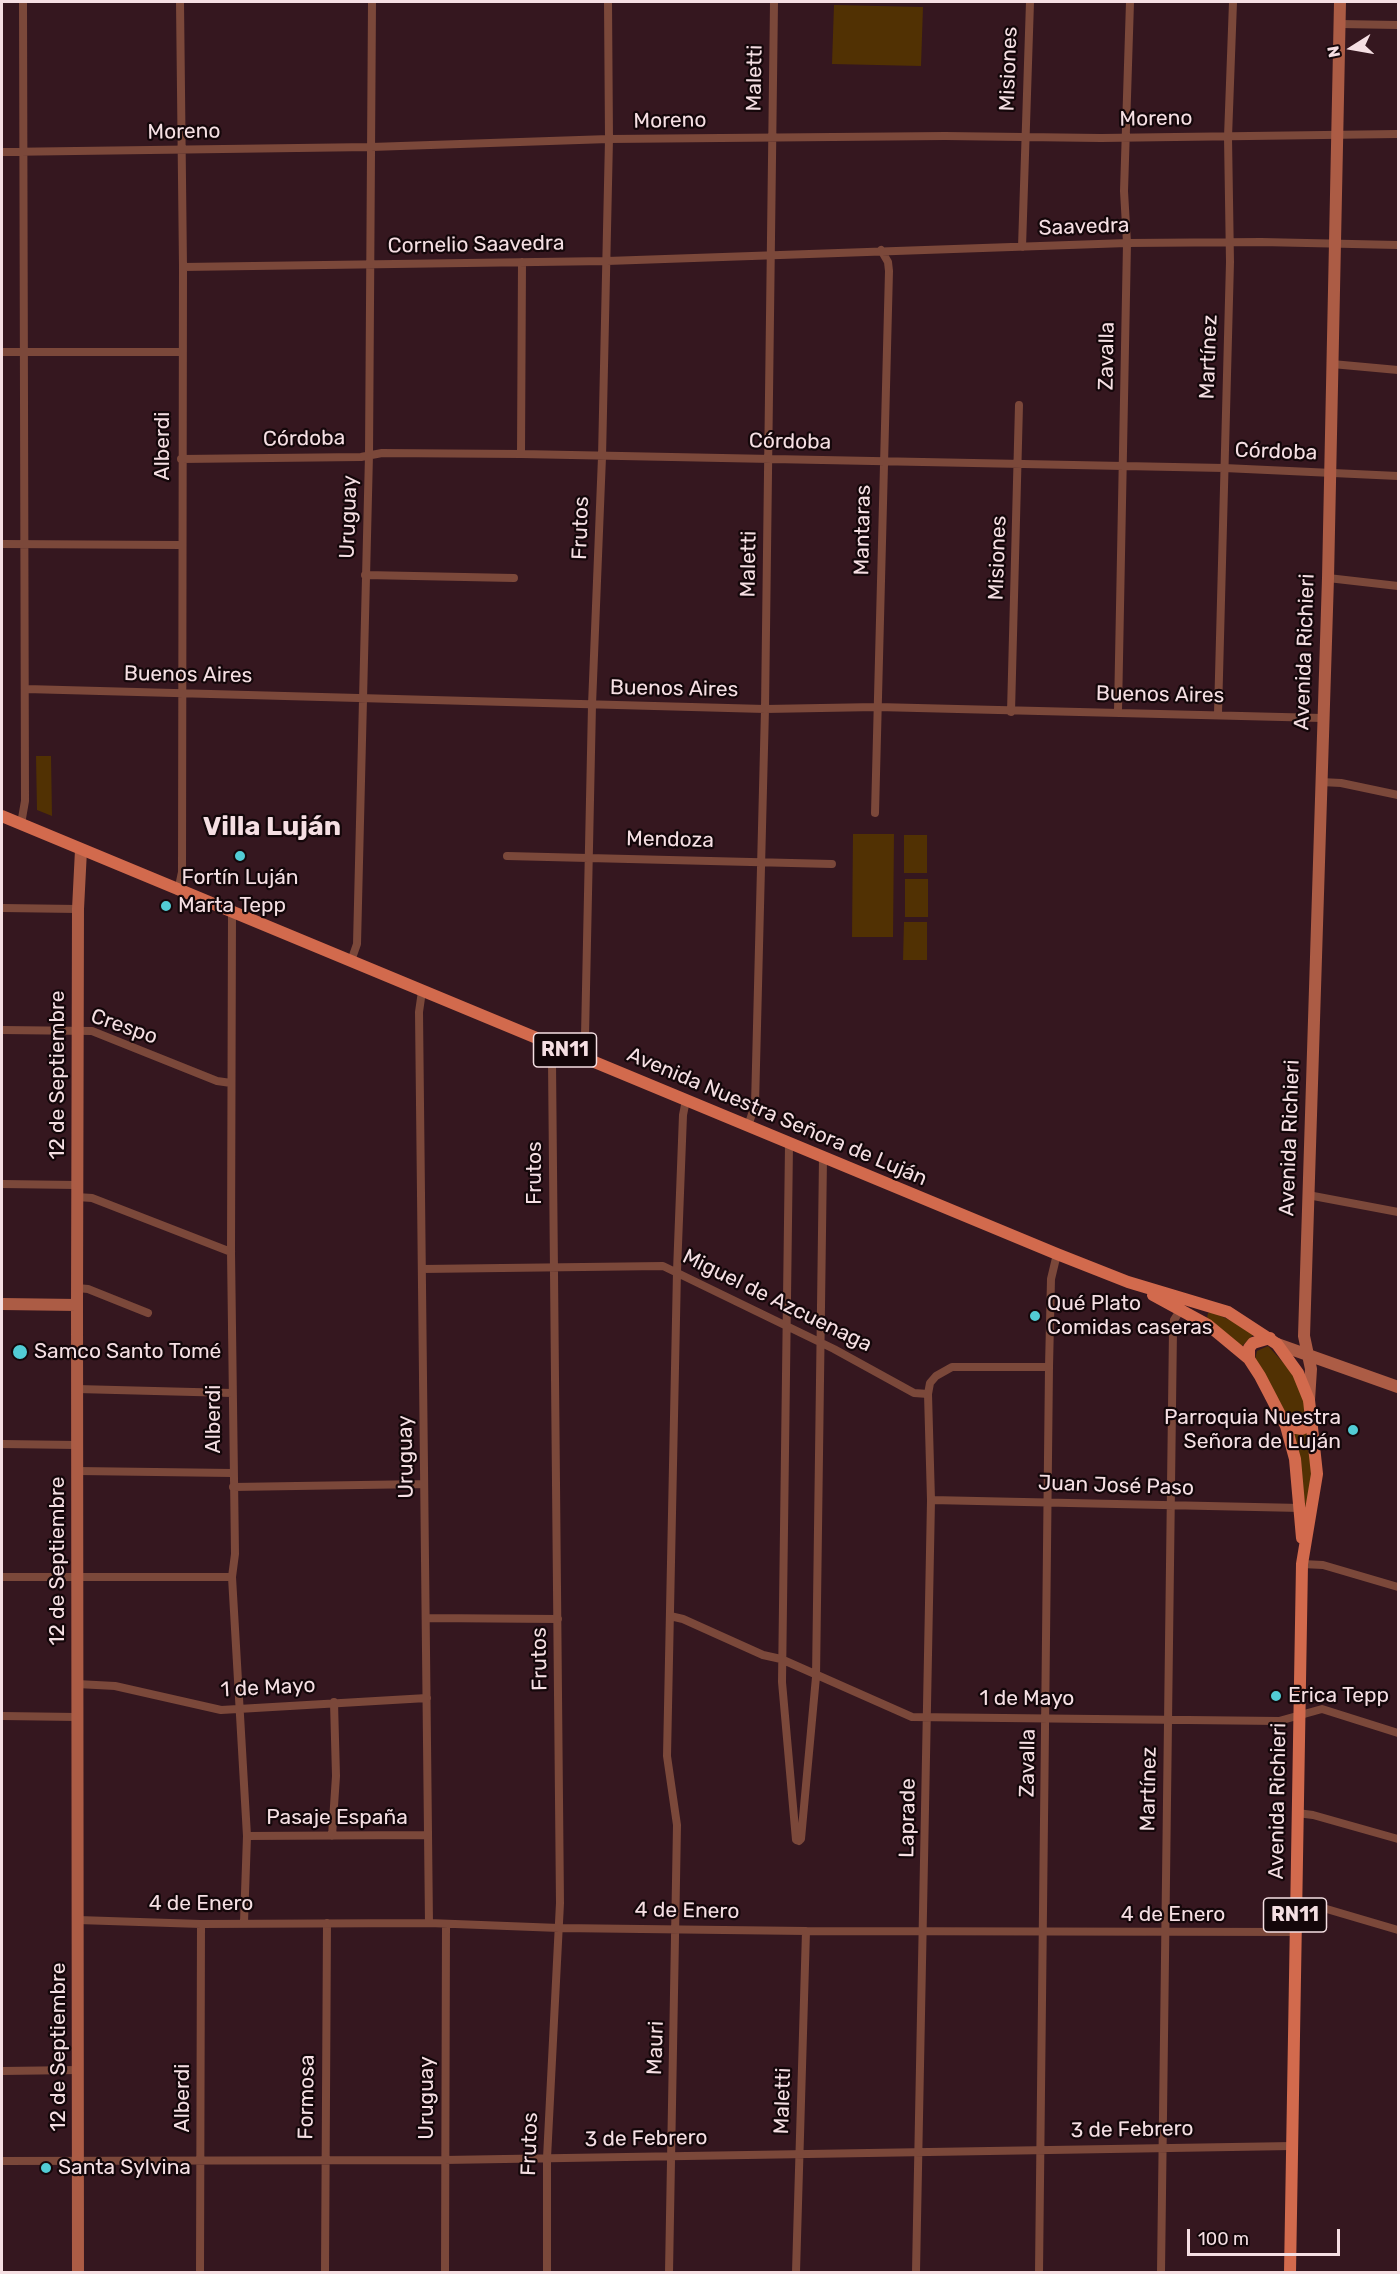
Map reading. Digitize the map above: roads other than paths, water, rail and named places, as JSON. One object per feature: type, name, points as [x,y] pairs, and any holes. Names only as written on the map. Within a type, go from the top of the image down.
[{"type":"main road","name":"Avenida Nuestra Señora de Luján","points":[[2,816],[232,914],[351,961],[789,1145],[1057,1254],[1128,1282],[1218,1309],[1274,1341],[1298,1373],[1309,1400]]},
{"type":"main road","name":"RN11","points":[[1128,1282],[1208,1325],[1249,1359],[1286,1426],[1295,1459],[1301,1508],[1303,1561]]},
{"type":"main road","points":[[1249,1359],[1249,1348],[1253,1343],[1274,1341]]},
{"type":"main road","name":"Avenida Richieri","points":[[1290,2272],[1298,1715],[1303,1561],[1317,1474],[1309,1400]]},
{"type":"main road","points":[[1286,1426],[1302,1429],[1313,1421]]},
{"type":"street","points":[[21,824],[25,801],[26,689],[23,2]]},
{"type":"street","name":"Alberdi","points":[[177,891],[182,872],[181,352],[183,267],[179,150],[180,2]]},
{"type":"street","name":"Uruguay","points":[[351,961],[357,944],[361,698],[369,455],[372,2]]},
{"type":"street","name":"Frutos","points":[[580,1056],[585,1036],[592,705],[602,457],[609,139],[608,2]]},
{"type":"street","name":"Maletti","points":[[748,1126],[755,1105],[759,861],[765,709],[774,2]]},
{"type":"street","name":"Misiones","points":[[1022,247],[1030,2]]},
{"type":"street","name":"Zavalla","points":[[1118,711],[1127,243],[1124,190],[1130,2]]},
{"type":"street","name":"Martínez","points":[[1218,713],[1229,244],[1228,137],[1233,2]]},
{"type":"street","name":"Avenida Richieri","points":[[1309,1400],[1310,1356],[1304,1336],[1328,578],[1340,2]]},
{"type":"street","points":[[1340,24],[1398,25]]},
{"type":"street","name":"Moreno","points":[[2,153],[371,147],[609,139],[1228,137],[1398,134]]},
{"type":"street","name":"Saavedra","points":[[771,257],[881,250],[1127,243],[1398,245]]},
{"type":"street","name":"Mantaras","points":[[875,813],[889,271],[881,250]]},
{"type":"street","name":"Cornelio Saavedra","points":[[183,267],[771,257]]},
{"type":"street","points":[[521,454],[522,262]]},
{"type":"street","points":[[2,352],[181,352]]},
{"type":"street","points":[[1332,364],[1398,370]]},
{"type":"street","name":"Misiones","points":[[1011,712],[1019,405]]},
{"type":"street","name":"Córdoba","points":[[182,459],[521,454],[1224,468],[1329,471],[1398,476]]},
{"type":"street","points":[[2,544],[181,545]]},
{"type":"street","points":[[365,575],[514,578]]},
{"type":"street","points":[[1328,578],[1398,586]]},
{"type":"street","name":"Buenos Aires","points":[[26,689],[765,709],[877,707],[1011,712],[1218,713],[1322,718]]},
{"type":"street","points":[[1321,782],[1341,783],[1398,795]]},
{"type":"street","name":"12 de Septiembre","points":[[78,2272],[77,1191],[78,909],[81,850]]},
{"type":"street","name":"Mendoza","points":[[507,856],[832,864]]},
{"type":"street","points":[[2,909],[78,909]]},
{"type":"street","name":"Alberdi","points":[[232,914],[232,1473],[235,1554],[232,1577],[247,1836],[244,1922]]},
{"type":"street","name":"Uruguay","points":[[422,991],[419,1012],[427,1698],[426,1835],[429,1923]]},
{"type":"street","name":"Crespo","points":[[2,1030],[78,1029],[92,1031],[217,1081],[231,1083]]},
{"type":"street","name":"Frutos","points":[[547,2272],[547,2158],[559,1928],[552,1062],[555,1046]]},
{"type":"street","name":"Mauri","points":[[669,2272],[677,1942],[674,1928],[676,1825],[667,1755],[677,1271],[683,1115],[686,1100]]},
{"type":"street","points":[[789,1145],[781,1659],[796,1840],[799,1841],[816,1677],[823,1158]]},
{"type":"street","points":[[2,1184],[77,1191],[231,1252]]},
{"type":"street","points":[[1308,1195],[1398,1212]]},
{"type":"street","name":"Zavalla","points":[[1039,2272],[1047,1717],[1049,1367],[1051,1279],[1057,1254]]},
{"type":"street","name":"Miguel de Azcuenaga","points":[[422,1269],[663,1266],[821,1343],[915,1393],[928,1394]]},
{"type":"street","points":[[77,1288],[88,1289],[148,1312]]},
{"type":"street","points":[[2,1304],[77,1305]]},
{"type":"street","name":"Martínez","points":[[1161,2272],[1164,1934],[1169,1720],[1169,1506],[1173,1329],[1174,1320],[1181,1309]]},
{"type":"street","points":[[1274,1341],[1398,1387]]},
{"type":"street","points":[[928,1394],[930,1383],[943,1370],[952,1366],[1049,1367]]},
{"type":"street","points":[[77,1389],[232,1393]]},
{"type":"street","name":"Laprade","points":[[916,2272],[931,1500],[928,1394]]},
{"type":"street","points":[[2,1444],[77,1444]]},
{"type":"street","points":[[78,1471],[232,1473]]},
{"type":"street","points":[[233,1487],[424,1484]]},
{"type":"street","name":"Juan José Paso","points":[[931,1500],[1301,1508]]},
{"type":"street","points":[[1303,1561],[1398,1587]]},
{"type":"street","points":[[2,1577],[232,1577]]},
{"type":"street","name":"1 de Mayo","points":[[670,1616],[683,1619],[781,1659],[816,1677],[912,1717],[1280,1721],[1322,1709],[1398,1733]]},
{"type":"street","points":[[426,1618],[558,1619]]},
{"type":"street","name":"1 de Mayo","points":[[77,1684],[115,1686],[212,1709],[239,1710],[334,1702],[427,1698]]},
{"type":"street","points":[[332,1836],[336,1776],[334,1702]]},
{"type":"street","points":[[2,1716],[77,1717]]},
{"type":"street","points":[[1297,1812],[1398,1839]]},
{"type":"street","name":"Pasaje España","points":[[247,1836],[426,1835]]},
{"type":"street","points":[[1296,1900],[1398,1930]]},
{"type":"street","name":"4 de Enero","points":[[78,1920],[201,1924],[244,1922],[429,1923],[559,1928],[806,1931],[1164,1934],[1295,1932]]},
{"type":"street","name":"Formosa","points":[[325,2272],[327,1923]]},
{"type":"street","name":"Alberdi","points":[[200,2272],[201,1924]]},
{"type":"street","name":"Uruguay","points":[[445,2272],[446,1924]]},
{"type":"street","name":"Maletti","points":[[796,2272],[806,1931]]},
{"type":"street","points":[[2,2071],[79,2070]]},
{"type":"street","name":"3 de Febrero","points":[[2,2160],[444,2160],[1292,2146]]},
{"type":"place","name":"Fortín Luján","points":[[240,856]]},
{"type":"place","name":"Marta Tepp","points":[[166,906]]},
{"type":"place","name":"Qué Plato Comidas caseras","points":[[1035,1316]]},
{"type":"place","name":"Samco Santo Tomé","points":[[20,1352]]},
{"type":"place","name":"Parroquia Nuestra Señora de Luján","points":[[1353,1430]]},
{"type":"place","name":"Erica Tepp","points":[[1276,1696]]},
{"type":"place","name":"Santa Sylvina","points":[[46,2168]]},
{"type":"district","name":"Villa Luján","points":[[272,827]]}]
